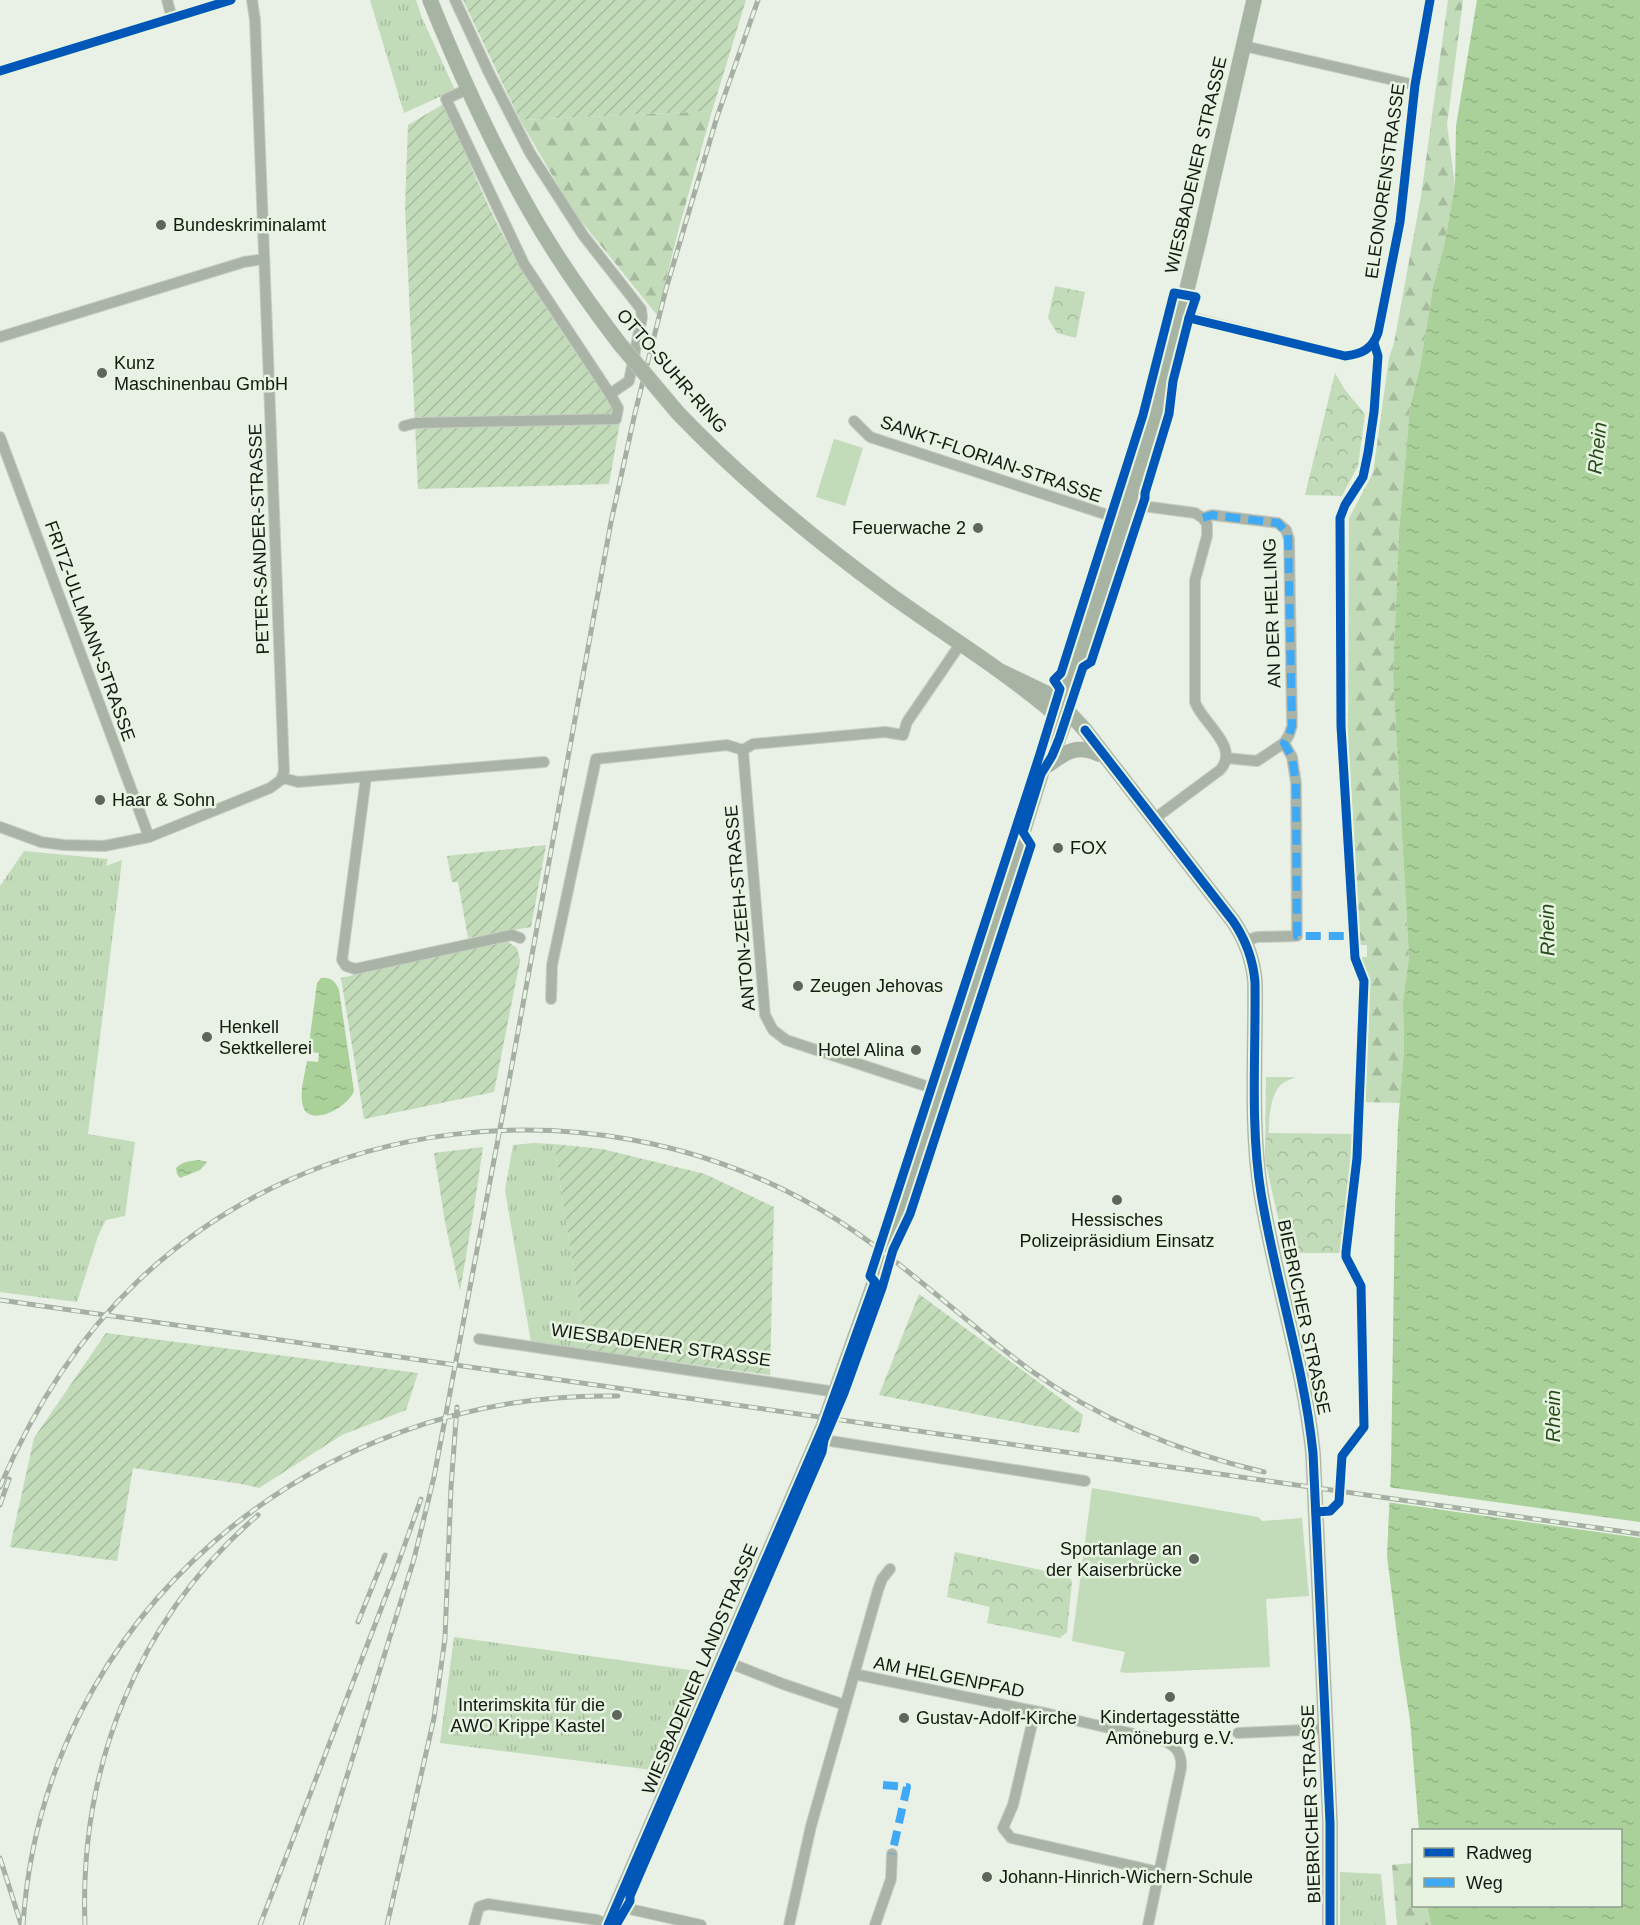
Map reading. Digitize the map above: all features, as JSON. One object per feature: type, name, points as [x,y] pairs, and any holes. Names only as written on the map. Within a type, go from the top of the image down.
[{"type":"street","points":[[167,0],[172,18]]},
{"type":"street","points":[[0,71],[231,0]]},
{"type":"street","name":"PETER-SANDER-STRASSE","points":[[252,0],[255,21],[278,597],[283,778]]},
{"type":"street","name":"OTTO-SUHR-RING","points":[[430,0],[501,159],[530,212],[572,278],[619,343],[678,412],[721,457],[821,543],[890,595],[1062,713]]},
{"type":"street","points":[[455,0],[530,153],[584,235],[641,309],[642,317],[629,381],[610,394]]},
{"type":"street","name":"WIESBADENER STRASSE","points":[[821,1433],[880,1267],[1044,770],[1057,746],[1062,713],[1073,674],[1157,412],[1254,0]]},
{"type":"street","name":"ELEONORENSTRASSE","points":[[1181,315],[1345,356],[1356,355],[1367,350],[1374,343],[1378,333],[1400,222],[1415,85],[1430,0]]},
{"type":"street","points":[[1244,46],[1415,85]]},
{"type":"street","points":[[404,426],[416,423],[616,419],[618,408],[610,394],[524,264],[446,99],[468,88]]},
{"type":"street","points":[[0,337],[244,262],[264,259]]},
{"type":"street","name":"SANKT-FLORIAN-STRASSE","points":[[854,421],[870,437],[1123,520]]},
{"type":"street","name":"FRITZ-ULLMANN-STRASSE","points":[[0,437],[149,837]]},
{"type":"street","name":"AN DER HELLING","points":[[1129,502],[1195,513],[1203,518],[1212,515],[1272,522],[1283,526],[1288,534],[1292,726],[1284,742]]},
{"type":"street","points":[[1155,819],[1220,770],[1224,765],[1227,752],[1195,702],[1195,580],[1208,530],[1203,518]]},
{"type":"street","points":[[551,999],[552,965],[596,759],[727,745],[743,750],[753,744],[885,732],[903,735],[907,722],[961,643]]},
{"type":"street","name":"WIESBADENER STRASSE","points":[[1062,713],[1081,674],[1082,649]]},
{"type":"street","name":"OTTO-SUHR-RING","points":[[1000,670],[1038,688],[1062,713]]},
{"type":"street","points":[[1038,688],[1058,686],[1073,674]]},
{"type":"street","name":"BIEBRICHER STRASSE","points":[[1062,713],[1085,730],[1233,921],[1245,941],[1252,963],[1255,982],[1257,1167],[1311,1430],[1330,1823],[1330,1925]]},
{"type":"street","points":[[1226,758],[1257,761],[1284,742],[1292,757],[1296,783],[1296,936],[1257,938],[1245,941]]},
{"type":"street","name":"ANTON-ZEEH-STRASSE","points":[[743,750],[765,1015],[773,1030],[786,1040],[938,1090]]},
{"type":"street","points":[[1044,770],[1072,750],[1085,750],[1105,758]]},
{"type":"street","points":[[0,828],[25,838],[64,845],[104,846],[149,837],[270,788],[283,778],[298,782],[544,762]]},
{"type":"street","points":[[366,777],[342,960],[346,966],[356,969],[512,935],[520,938]]},
{"type":"street","name":"WIESBADENER STRASSE","points":[[479,1339],[836,1392]]},
{"type":"street","points":[[821,1433],[1085,1481]]},
{"type":"street","name":"WIESBADENER LANDSTRASSE","points":[[608,1925],[821,1433]]},
{"type":"street","points":[[789,1925],[811,1826],[845,1705],[878,1590],[882,1579],[890,1569]]},
{"type":"street","points":[[722,1660],[774,1681],[845,1705]]},
{"type":"street","name":"AM HELGENPFAD","points":[[854,1674],[1035,1711],[1164,1741],[1177,1748],[1182,1760],[1181,1768],[1159,1872]]},
{"type":"street","points":[[1035,1711],[1013,1805],[1003,1828],[1011,1838],[1159,1872],[1148,1925]]},
{"type":"street","points":[[1238,1732],[1326,1729]]},
{"type":"street","points":[[875,1925],[891,1879],[892,1854]]},
{"type":"street","points":[[474,1925],[479,1907],[488,1904],[597,1920],[608,1925]]},
{"type":"street","points":[[616,1906],[701,1925]]},
{"type":"green space","points":[[370,0],[416,0],[455,90],[404,113]]},
{"type":"green space","points":[[463,0],[746,0],[712,111],[520,120]]},
{"type":"green space","points":[[1448,0],[1463,0],[1447,125],[1455,185],[1444,246],[1433,287],[1420,367],[1410,407],[1399,531],[1393,675],[1409,957],[1403,1001],[1404,1050],[1400,1103],[1365,1102],[1368,981],[1358,957],[1367,957],[1367,945],[1360,945],[1348,732],[1349,518],[1373,473],[1389,358],[1394,343],[1421,196]]},
{"type":"green space","points":[[445,103],[506,242],[567,340],[621,416],[609,484],[418,489],[405,207],[408,125]]},
{"type":"green space","points":[[712,111],[657,315],[573,211],[520,120]]},
{"type":"green space","points":[[1055,286],[1085,292],[1076,338],[1057,333],[1048,318]]},
{"type":"green space","points":[[1335,373],[1345,390],[1365,414],[1358,466],[1342,496],[1305,495]]},
{"type":"green space","points":[[834,439],[863,448],[845,506],[816,497]]},
{"type":"green space","points":[[546,845],[531,927],[468,938],[458,882],[452,882],[447,856]]},
{"type":"green space","points":[[24,851],[108,859],[106,866],[122,860],[88,1134],[135,1142],[125,1216],[106,1220],[98,1236],[77,1302],[0,1292],[0,886]]},
{"type":"green space","points":[[507,941],[517,948],[520,961],[494,1092],[364,1119],[341,978]]},
{"type":"green space","points":[[1266,1077],[1296,1077],[1283,1083],[1274,1097],[1269,1127],[1269,1155],[1265,1160]]},
{"type":"green space","points":[[1266,1133],[1355,1134],[1351,1190],[1342,1253],[1286,1253],[1265,1160]]},
{"type":"green space","points":[[554,1144],[586,1350],[531,1342],[505,1190],[513,1145]]},
{"type":"green space","points":[[554,1144],[602,1149],[705,1174],[774,1207],[770,1375],[586,1350]]},
{"type":"green space","points":[[483,1147],[460,1291],[445,1222],[434,1153]]},
{"type":"green space","points":[[919,1294],[1083,1415],[1079,1433],[879,1395]]},
{"type":"green space","points":[[106,1333],[418,1373],[406,1410],[342,1435],[259,1488],[133,1468],[117,1561],[10,1547],[34,1438]]},
{"type":"green space","name":"Sportanlage an der Kaiserbrücke","points":[[1092,1488],[1258,1517],[1262,1521],[1302,1518],[1309,1596],[1266,1599],[1270,1667],[1126,1673],[1120,1672],[1125,1652],[1072,1641]]},
{"type":"green space","points":[[955,1552],[1069,1576],[1072,1582],[1067,1632],[1060,1638],[987,1623],[990,1607],[947,1597]]},
{"type":"green space","points":[[454,1637],[704,1672],[660,1771],[440,1743]]},
{"type":"green space","points":[[1412,1863],[1412,1907],[1427,1907],[1431,1925],[1397,1925],[1392,1865]]},
{"type":"green space","points":[[1340,1872],[1381,1874],[1386,1925],[1340,1925]]},
{"type":"water","name":"Rhein","points":[[1477,0],[1640,0],[1640,1925],[1431,1925],[1427,1907],[1622,1907],[1622,1829],[1419,1829],[1410,1720],[1387,1556],[1398,1124],[1404,1050],[1403,1001],[1409,957],[1393,675],[1399,531],[1410,407],[1420,367],[1433,287],[1444,246],[1455,185],[1456,126]]},
{"type":"water","points":[[321,978],[332,980],[339,990],[354,1091],[338,1108],[315,1116],[308,1114],[304,1109],[302,1092],[307,1061],[318,1062],[319,1053],[308,1052],[317,983]]},
{"type":"water","points":[[199,1160],[207,1162],[200,1170],[180,1178],[176,1168],[184,1163]]},
{"type":"pier","points":[[1387,1487],[1640,1522],[1640,1538],[1386,1502]]},
{"type":"railway","points":[[301,1925],[414,1559],[434,1477],[611,522],[666,289],[717,117],[758,0]]},
{"type":"railway","points":[[0,1487],[42,1403],[76,1351],[116,1303],[138,1281],[209,1225],[286,1181],[369,1151],[456,1134],[544,1130],[632,1140],[718,1162],[800,1198],[831,1216],[890,1257],[1001,1348],[1030,1370],[1085,1405],[1142,1433],[1202,1455],[1264,1472]]},
{"type":"railway","points":[[0,1300],[1640,1534]]},
{"type":"railway","points":[[23,1925],[42,1813],[82,1711],[140,1620],[214,1542],[301,1479],[399,1433],[506,1404],[618,1396]]},
{"type":"railway","points":[[387,1925],[434,1718],[445,1638],[451,1487],[457,1407]]},
{"type":"railway","points":[[0,1505],[9,1479]]},
{"type":"railway","points":[[260,1925],[421,1499]]},
{"type":"railway","points":[[85,1925],[86,1867],[92,1809],[105,1754],[124,1700],[149,1649],[179,1601],[216,1556],[258,1515]]},
{"type":"railway","points":[[358,1622],[385,1555]]},
{"type":"railway","points":[[0,1858],[21,1924]]},
{"type":"marked path","points":[[1203,518],[1212,515],[1278,523],[1288,534],[1292,726],[1284,743],[1292,757],[1296,783],[1297,936],[1355,936]]},
{"type":"marked path","points":[[883,1785],[907,1787],[892,1854]]},
{"type":"cycle path","points":[[0,71],[231,0]]},
{"type":"cycle path","points":[[1189,318],[1345,356],[1361,352],[1373,343],[1378,333],[1400,222],[1415,85],[1430,0]]},
{"type":"cycle path","points":[[608,1925],[823,1427],[875,1282],[870,1276],[1040,754],[1060,689],[1054,680],[1061,673],[1143,415],[1174,293],[1196,297],[1173,381],[1169,414],[1145,498],[1091,662],[1083,667],[1059,739],[1041,774],[1023,832],[1031,845],[910,1214],[893,1250],[882,1288],[844,1393],[824,1440],[822,1452],[630,1896],[630,1901],[616,1925]]},
{"type":"cycle path","points":[[1316,1512],[1330,1511],[1339,1502],[1342,1456],[1364,1427],[1361,1286],[1346,1257],[1357,1158],[1364,981],[1355,958],[1341,726],[1340,518],[1345,505],[1363,477],[1368,453],[1378,356],[1374,343]]},
{"type":"cycle path","points":[[1085,730],[1233,921],[1242,935],[1253,965],[1255,1115],[1261,1193],[1303,1387],[1313,1453],[1330,1823],[1330,1925]]},
{"type":"place","name":"Bundeskriminalamt","points":[[161,225]]},
{"type":"place","name":"Kunz Maschinenbau GmbH","points":[[102,373]]},
{"type":"place","name":"Feuerwache 2","points":[[978,528]]},
{"type":"place","name":"Haar & Sohn","points":[[100,800]]},
{"type":"place","name":"FOX","points":[[1058,848]]},
{"type":"place","name":"Zeugen Jehovas","points":[[798,986]]},
{"type":"place","name":"Henkell Sektkellerei","points":[[207,1037]]},
{"type":"place","name":"Hotel Alina","points":[[916,1050]]},
{"type":"place","name":"Hessisches Polizeipräsidium Einsatz","points":[[1117,1200]]},
{"type":"place","name":"Sportanlage an der Kaiserbrücke","points":[[1194,1559]]},
{"type":"place","name":"Kindertagesstätte Amöneburg e.V.","points":[[1170,1697]]},
{"type":"place","name":"Interimskita für die AWO Krippe Kastel","points":[[617,1715]]},
{"type":"place","name":"Gustav-Adolf-Kirche","points":[[904,1718]]},
{"type":"place","name":"Johann-Hinrich-Wichern-Schule","points":[[987,1877]]}]
